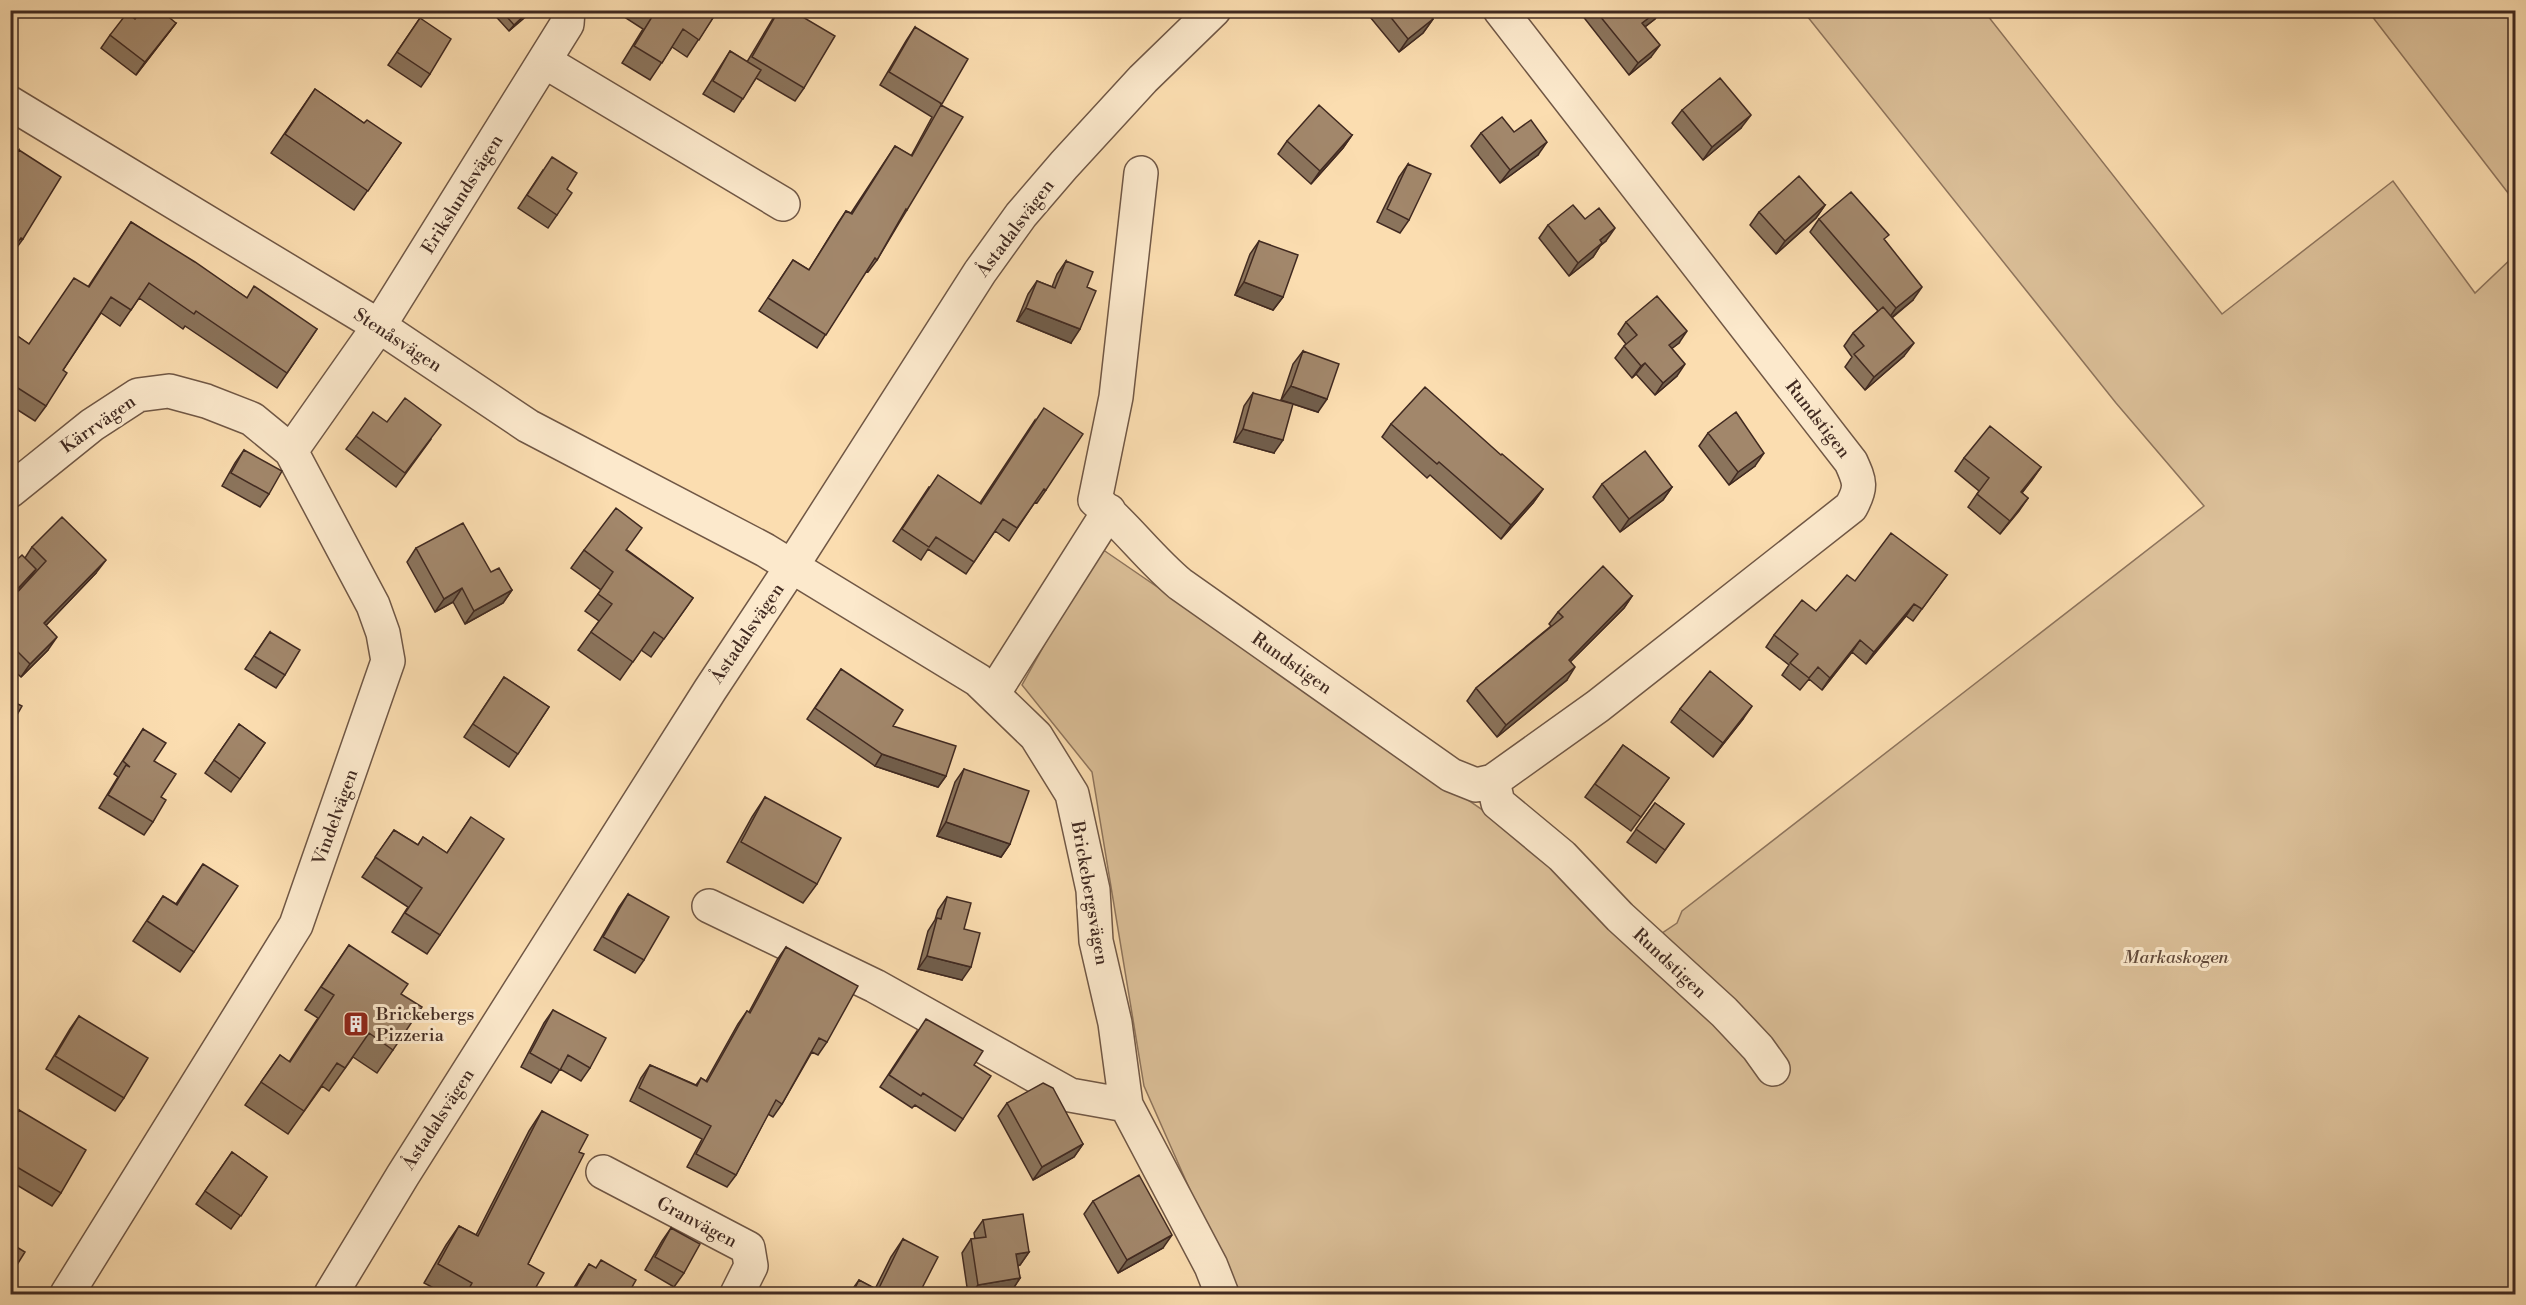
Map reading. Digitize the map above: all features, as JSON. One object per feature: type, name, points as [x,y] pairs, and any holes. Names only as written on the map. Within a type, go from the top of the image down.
[{"type":"street","name":"Erikslundsvägen","points":[[380,326],[567,24],[568,10]]},
{"type":"street","name":"Åstadalsvägen","points":[[331,1294],[403,1175],[710,690],[980,272],[1021,215],[1143,79],[1214,10]]},
{"type":"street","name":"Rundstigen","points":[[1141,173],[1116,396],[1095,500],[1109,511],[1156,564],[1180,584],[1303,671],[1451,775],[1476,785],[1493,781],[1598,706],[1833,522],[1851,507],[1859,492],[1858,477],[1851,462],[1500,10]]},
{"type":"street","points":[[544,61],[783,204]]},
{"type":"street","name":"Stenåsvägen","points":[[10,104],[380,326],[528,426],[792,566]]},
{"type":"street","points":[[291,451],[380,326]]},
{"type":"street","name":"Kärrvägen","points":[[10,491],[92,425],[138,395],[169,391],[206,401],[252,419],[291,451]]},
{"type":"street","name":"Vindelvägen","points":[[67,1294],[196,1090],[296,925],[388,662],[383,633],[373,605],[291,451]]},
{"type":"street","points":[[993,694],[1109,511]]},
{"type":"street","name":"Brickebergsvägen","points":[[792,566],[978,680],[1036,736],[1072,794],[1093,890],[1096,941],[1115,1023],[1126,1104],[1211,1266],[1222,1294]]},
{"type":"street","name":"Rundstigen","points":[[1493,781],[1498,803],[1562,856],[1620,917],[1724,1012],[1758,1048],[1773,1069]]},
{"type":"street","points":[[709,906],[875,986],[1070,1095],[1102,1102],[1126,1104]]},
{"type":"street","name":"Granvägen","points":[[603,1172],[748,1248],[751,1266],[737,1294]]},
{"type":"green space","name":"Markaskogen","points":[[1803,11],[1984,11],[2222,314],[2393,181],[2475,293],[2515,255],[2515,1294],[1236,1294],[1144,1086],[1092,772],[1022,685],[1099,547],[1662,933],[1677,923],[1682,911],[2204,506],[2116,403]]},
{"type":"green space","points":[[2368,11],[2515,11],[2515,202]]},
{"type":"building","points":[[142,10],[160,10],[176,23],[145,62],[110,35],[127,13],[135,19]]},
{"type":"building","points":[[501,10],[530,10],[514,25]]},
{"type":"building","points":[[653,10],[718,10],[699,40],[683,29],[662,63],[634,46],[655,12]]},
{"type":"building","points":[[779,10],[791,10],[835,36],[804,88],[752,57]]},
{"type":"building","points":[[1385,10],[1426,10],[1433,19],[1408,39]]},
{"type":"building","points":[[1595,10],[1659,10],[1642,23],[1660,45],[1638,63]]},
{"type":"building","points":[[420,18],[451,39],[430,74],[397,52]]},
{"type":"building","points":[[915,27],[968,59],[942,104],[889,72]]},
{"type":"building","points":[[730,51],[761,70],[743,99],[713,81]]},
{"type":"building","points":[[1720,78],[1751,115],[1712,147],[1682,110]]},
{"type":"building","points":[[315,89],[364,123],[367,120],[401,143],[368,191],[285,134]]},
{"type":"building","points":[[941,105],[963,117],[877,260],[875,258],[826,335],[768,298],[793,260],[809,270],[846,211],[852,214],[895,146],[912,156]]},
{"type":"building","points":[[1319,105],[1352,135],[1320,171],[1287,141]]},
{"type":"building","points":[[1502,117],[1514,132],[1531,120],[1547,142],[1510,170],[1481,133]]},
{"type":"building","points":[[19,150],[61,177],[23,239],[21,238],[10,253],[10,163]]},
{"type":"building","points":[[552,157],[577,173],[567,189],[572,193],[557,215],[527,195]]},
{"type":"building","points":[[1408,164],[1431,174],[1409,220],[1387,209]]},
{"type":"building","points":[[1799,176],[1825,205],[1785,241],[1759,212]]},
{"type":"building","points":[[1851,192],[1889,235],[1884,239],[1922,287],[1896,308],[1819,219]]},
{"type":"building","points":[[1573,205],[1585,219],[1599,208],[1615,228],[1600,240],[1602,243],[1578,263],[1548,225]]},
{"type":"building","points":[[131,222],[247,298],[254,286],[317,329],[287,373],[196,311],[194,314],[149,283],[131,310],[111,297],[63,370],[67,373],[46,406],[10,383],[10,331],[29,344],[74,278],[89,287]]},
{"type":"building","points":[[1259,241],[1298,255],[1283,297],[1244,282]]},
{"type":"building","points":[[1066,261],[1093,272],[1087,287],[1096,291],[1080,329],[1026,308],[1037,281],[1055,288]]},
{"type":"building","points":[[1657,296],[1687,331],[1669,345],[1685,364],[1663,383],[1645,363],[1641,366],[1624,346],[1637,335],[1626,322]]},
{"type":"building","points":[[1883,307],[1914,343],[1874,377],[1854,354],[1864,346],[1853,333]]},
{"type":"building","points":[[1303,351],[1339,364],[1327,399],[1291,386]]},
{"type":"building","points":[[1425,387],[1543,489],[1511,525],[1439,462],[1437,464],[1391,424]]},
{"type":"building","points":[[1253,393],[1293,404],[1283,440],[1243,429]]},
{"type":"building","points":[[405,398],[441,425],[405,473],[356,436],[373,412],[387,422]]},
{"type":"building","points":[[1044,408],[1083,434],[1046,490],[1044,489],[1017,528],[1003,519],[974,562],[936,537],[929,547],[902,529],[938,475],[981,504]]},
{"type":"building","points":[[1736,412],[1764,453],[1738,472],[1708,433]]},
{"type":"building","points":[[1990,426],[2041,467],[2021,492],[2028,498],[2010,521],[1977,494],[1989,478],[1964,458]]},
{"type":"building","points":[[244,450],[282,471],[269,494],[231,473]]},
{"type":"building","points":[[1645,451],[1672,487],[1629,519],[1602,484]]},
{"type":"building","points":[[616,508],[642,528],[626,550],[693,598],[664,639],[654,632],[633,662],[591,632],[612,604],[598,594],[613,572],[584,550]]},
{"type":"building","points":[[62,517],[106,560],[44,623],[57,637],[30,664],[10,644],[10,566],[22,555],[36,569],[12,595],[13,597],[46,561],[32,547]]},
{"type":"building","points":[[463,523],[491,572],[499,568],[512,590],[474,611],[462,588],[444,599],[416,548]]},
{"type":"building","points":[[1891,533],[1947,575],[1922,609],[1914,604],[1874,652],[1860,640],[1830,678],[1818,667],[1809,678],[1790,663],[1798,654],[1774,635],[1802,600],[1816,611],[1847,575],[1855,581]]},
{"type":"building","points":[[1603,566],[1632,596],[1569,660],[1575,667],[1506,725],[1476,688],[1563,617],[1558,612]]},
{"type":"building","points":[[270,632],[300,650],[285,675],[254,656]]},
{"type":"building","points":[[841,669],[903,710],[893,726],[956,746],[946,776],[882,754],[815,708]]},
{"type":"building","points":[[1710,671],[1752,706],[1723,743],[1680,709]]},
{"type":"building","points":[[504,677],[549,707],[518,754],[473,724]]},
{"type":"building","points":[[10,700],[22,706],[10,727]]},
{"type":"building","points":[[239,724],[265,743],[240,779],[214,760]]},
{"type":"building","points":[[143,729],[166,743],[154,761],[176,774],[161,797],[166,800],[153,822],[108,795],[126,765],[130,767],[123,761]]},
{"type":"building","points":[[1623,745],[1669,778],[1641,817],[1595,784]]},
{"type":"building","points":[[964,769],[1029,791],[1010,844],[946,822]]},
{"type":"building","points":[[765,797],[841,838],[817,884],[741,842]]},
{"type":"building","points":[[1655,803],[1684,824],[1665,850],[1636,829]]},
{"type":"building","points":[[471,817],[504,839],[440,935],[405,913],[422,888],[375,857],[394,830],[418,845],[423,837],[447,853]]},
{"type":"building","points":[[203,864],[238,886],[194,952],[147,921],[163,896],[177,905]]},
{"type":"building","points":[[628,894],[669,917],[644,960],[603,937]]},
{"type":"building","points":[[947,897],[971,903],[964,929],[980,933],[971,967],[927,956],[937,918],[941,919]]},
{"type":"building","points":[[349,945],[408,984],[401,994],[422,1007],[393,1050],[369,1033],[345,1068],[337,1063],[304,1111],[261,1082],[280,1055],[290,1062],[334,995],[321,987]]},
{"type":"building","points":[[786,947],[858,986],[827,1042],[819,1038],[782,1104],[776,1100],[736,1175],[696,1154],[711,1126],[639,1088],[650,1065],[697,1086],[701,1078],[707,1082],[747,1011],[750,1013]]},
{"type":"building","points":[[553,1010],[606,1038],[590,1068],[568,1055],[560,1070],[530,1053]]},
{"type":"building","points":[[79,1016],[148,1058],[124,1098],[55,1056]]},
{"type":"building","points":[[926,1019],[983,1051],[974,1065],[991,1076],[963,1119],[923,1093],[921,1096],[889,1075]]},
{"type":"building","points":[[1043,1083],[1053,1088],[1083,1144],[1042,1167],[1007,1103]]},
{"type":"building","points":[[19,1110],[86,1150],[61,1193],[10,1163],[10,1125]]},
{"type":"building","points":[[542,1111],[588,1135],[579,1152],[584,1154],[528,1264],[544,1273],[532,1294],[466,1294],[472,1283],[438,1264],[459,1226],[478,1236]]},
{"type":"building","points":[[232,1152],[267,1177],[241,1216],[205,1191]]},
{"type":"building","points":[[1139,1175],[1172,1235],[1127,1260],[1093,1201]]},
{"type":"building","points":[[1023,1214],[1029,1252],[1016,1254],[1020,1278],[978,1285],[971,1239],[986,1237],[983,1220]]},
{"type":"building","points":[[671,1228],[700,1244],[684,1273],[655,1257]]},
{"type":"building","points":[[903,1239],[938,1257],[921,1290],[888,1294],[852,1294],[859,1280],[878,1290]]},
{"type":"building","points":[[10,1243],[25,1252],[10,1276]]},
{"type":"building","points":[[601,1260],[636,1280],[628,1294],[572,1294],[589,1264],[596,1268]]},
{"type":"place","name":"Brickebergs Pizzeria","points":[[356,1024]]}]
